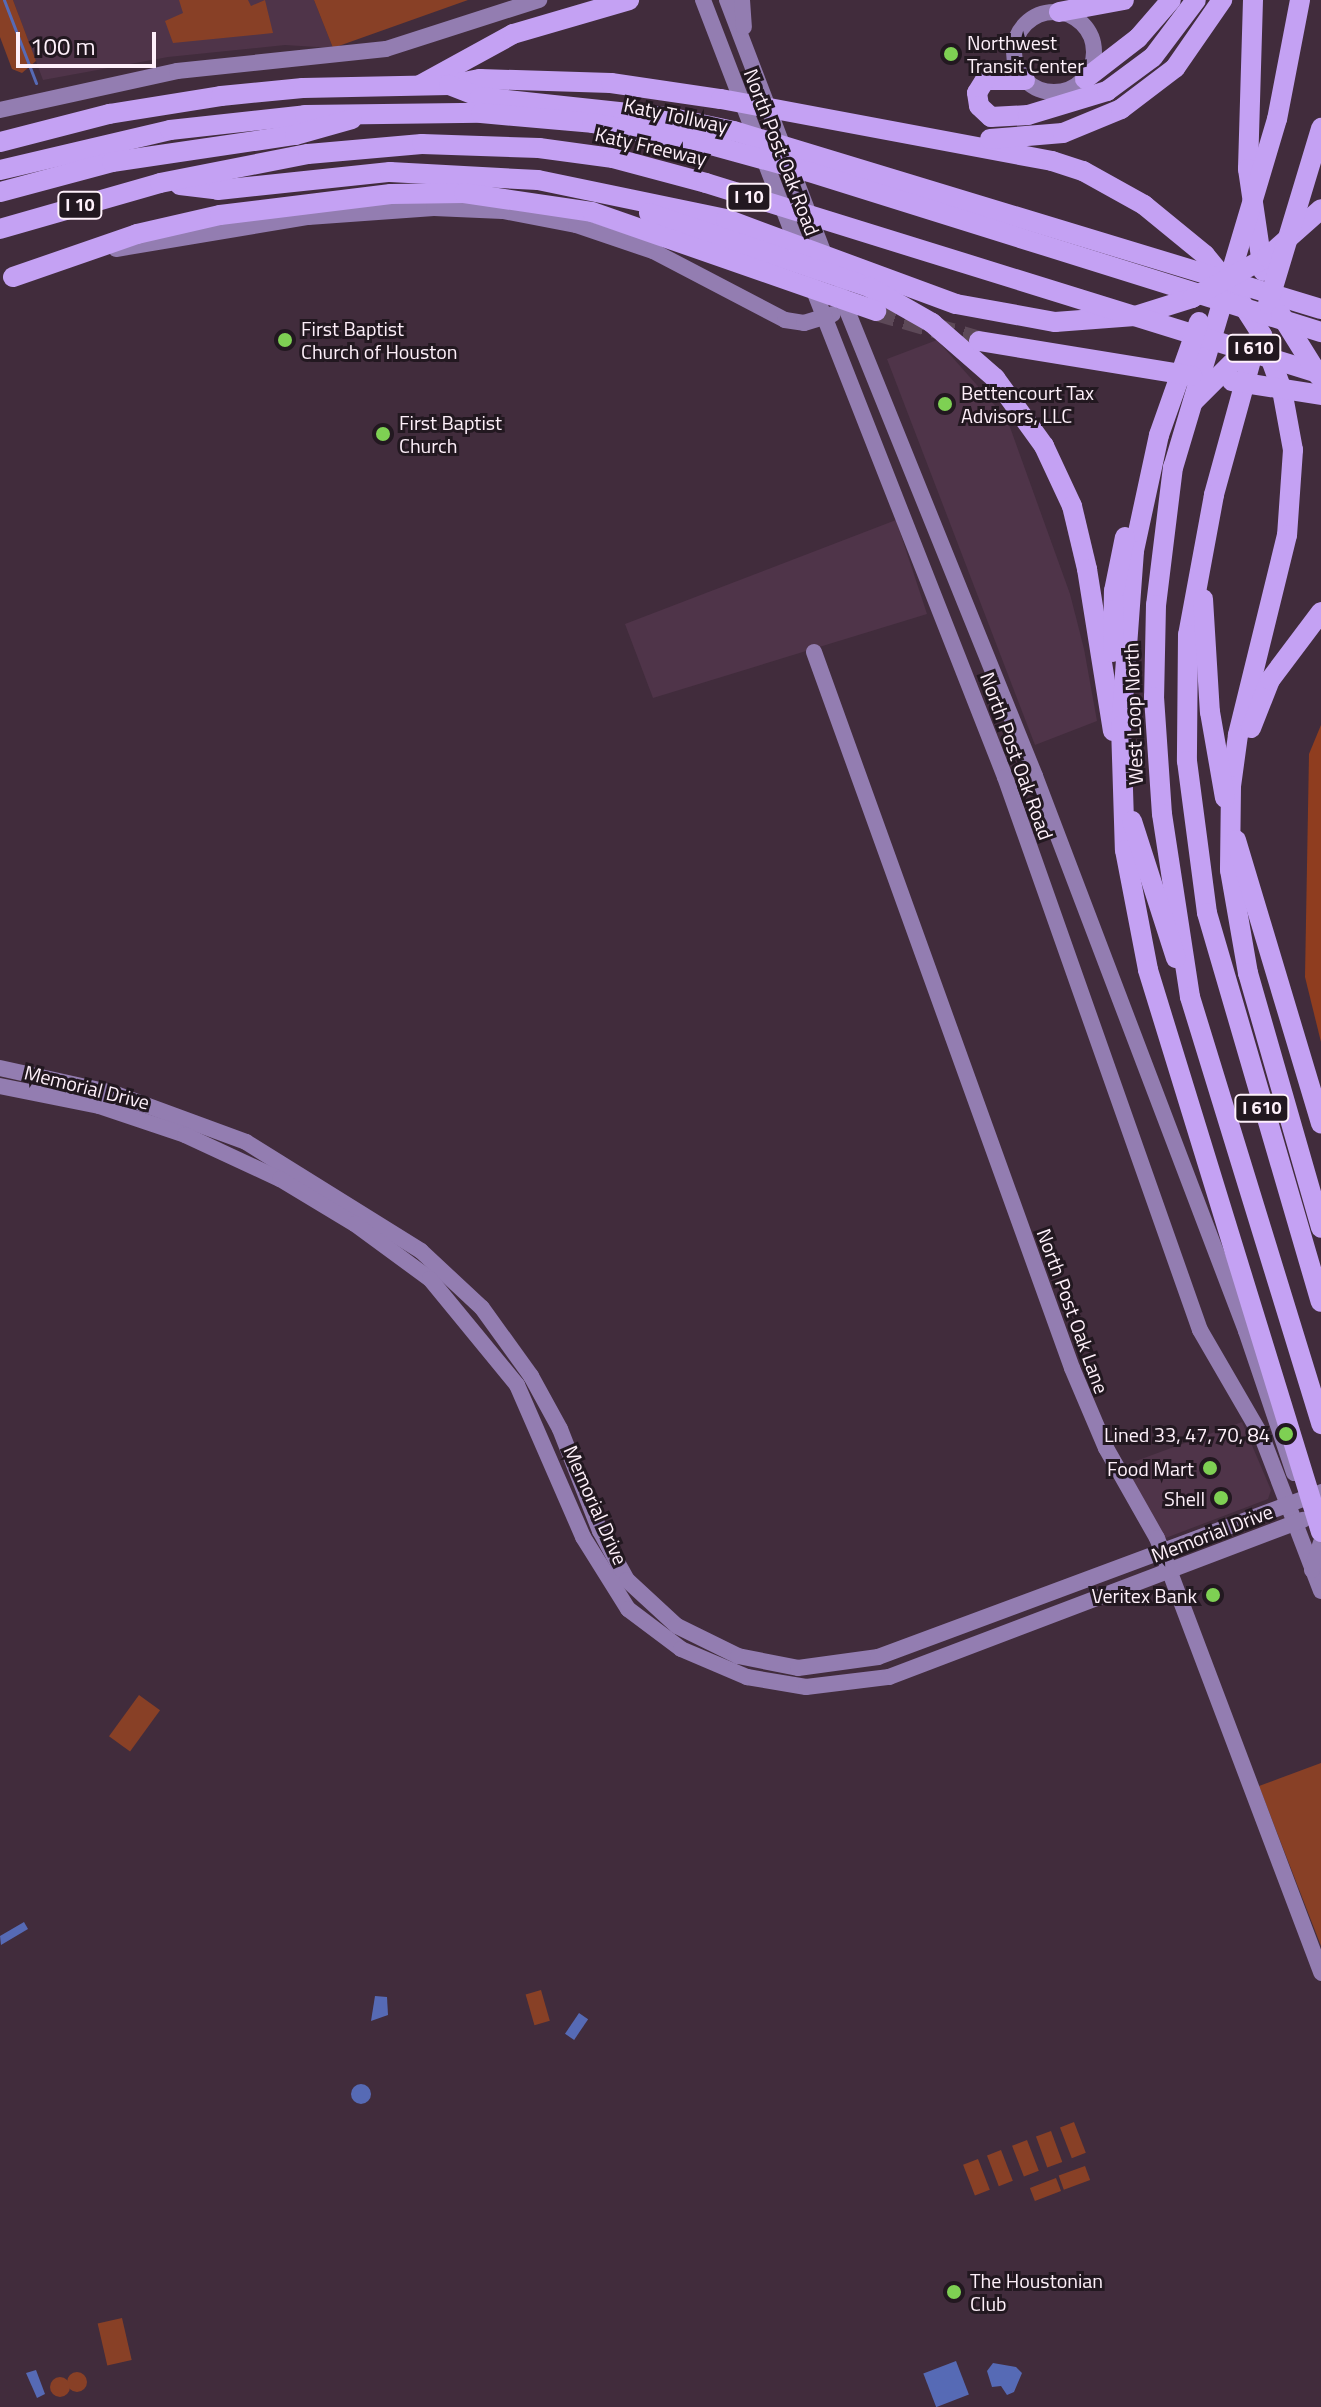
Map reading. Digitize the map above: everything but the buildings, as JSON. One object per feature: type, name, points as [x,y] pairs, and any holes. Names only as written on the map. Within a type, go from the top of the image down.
[{"type":"highway","points":[[0,182],[120,152],[325,119],[543,12],[582,0]]},
{"type":"highway","points":[[0,192],[112,162],[334,125],[543,12],[629,0]]},
{"type":"highway","points":[[1059,12],[1124,0]]},
{"type":"highway","points":[[1085,79],[1138,38],[1171,0]]},
{"type":"highway","points":[[1051,110],[1029,99],[1026,80],[985,80],[977,93],[979,106],[991,117],[1051,110],[1107,91],[1131,75],[1169,38],[1196,0]]},
{"type":"highway","points":[[933,136],[1022,140],[1102,119],[1175,68],[1222,0]]},
{"type":"highway","points":[[1253,0],[1248,169],[1266,283],[1295,342],[1321,376]]},
{"type":"highway","name":"West Loop North","points":[[1300,0],[1277,119],[1173,467],[1156,605],[1157,770],[1171,918],[1190,997],[1321,1424]]},
{"type":"highway","points":[[449,85],[480,79],[611,83],[933,136],[1083,171],[1144,205],[1205,255],[1262,335],[1282,390],[1293,450],[1287,535],[1245,704],[1236,764],[1230,870],[1236,922],[1321,1228]]},
{"type":"highway","name":"Katy Freeway","points":[[0,142],[109,114],[221,96],[303,88],[449,85],[480,97],[668,117],[734,131],[1321,309]]},
{"type":"highway","name":"Katy Tollway","points":[[0,170],[170,130],[305,115],[481,113],[592,123],[704,143],[806,171],[1321,332]]},
{"type":"highway","name":"I 610","points":[[1321,128],[1231,427],[1188,635],[1185,728],[1192,826],[1207,913],[1321,1302]]},
{"type":"highway","name":"Katy Freeway","points":[[0,229],[160,183],[308,154],[422,144],[492,145],[613,158],[1321,376]]},
{"type":"highway","points":[[160,183],[218,190],[335,174],[404,172],[538,180],[752,227],[956,304],[1006,317],[1092,322],[1176,305],[1258,263],[1321,209]]},
{"type":"highway","points":[[538,180],[832,272],[911,308],[976,358],[1023,413],[1053,462],[1083,548],[1113,734],[1137,839],[1171,918]]},
{"type":"highway","points":[[6,279],[137,234],[220,215],[391,194],[464,193],[592,212],[876,311]]},
{"type":"highway","points":[[1229,275],[1198,324],[1159,435],[1144,496],[1123,677],[1123,821],[1148,970],[1312,1521]]},
{"type":"highway","points":[[1113,734],[1114,591],[1126,532],[1144,485],[1175,428],[1218,374],[1257,340],[1321,303]]},
{"type":"highway","points":[[979,341],[1321,395]]},
{"type":"highway","points":[[1202,572],[1218,768],[1321,1124]]},
{"type":"highway","points":[[1236,764],[1270,680],[1321,612]]},
{"type":"highway","points":[[1263,1026],[1321,1190]]},
{"type":"main road","name":"North Post Oak Road","points":[[703,0],[1005,777],[1200,1330],[1254,1421],[1296,1502],[1312,1521],[1312,1570],[1321,1591]]},
{"type":"main road","name":"North Post Oak Road","points":[[727,0],[846,310],[1035,776],[1246,1331],[1296,1502]]},
{"type":"main road","points":[[742,0],[748,56]]},
{"type":"main road","points":[[0,110],[177,71],[386,49],[543,12]]},
{"type":"main road","points":[[1059,12],[1078,19],[1090,33],[1095,52],[1085,79],[1061,92],[1042,90],[1026,80],[1015,63],[1018,34],[1032,19],[1059,12]]},
{"type":"main road","points":[[6,279],[91,254],[251,223],[395,210],[476,209],[554,219],[614,236],[680,263],[785,320],[825,317],[846,310]]},
{"type":"main road","name":"North Post Oak Lane","points":[[814,652],[1072,1368],[1106,1448],[1162,1552],[1321,1973]]},
{"type":"main road","name":"Memorial Drive","points":[[0,1068],[113,1093],[246,1142],[421,1251],[482,1308],[524,1380],[627,1580],[677,1626],[738,1656],[798,1668],[878,1657],[1321,1492]]},
{"type":"main road","name":"Memorial Drive","points":[[0,1086],[133,1116],[280,1179],[355,1224],[430,1279],[524,1380],[583,1537],[612,1588],[644,1623],[718,1667],[806,1687],[862,1683],[925,1666],[1169,1571],[1312,1521]]},
{"type":"main road","points":[[1312,1570],[1321,1542]]},
{"type":"main road","points":[[1070,1610],[1162,1552]]},
{"type":"shaded area","points":[[0,0],[13,0],[36,61],[22,73],[12,69],[0,37]]},
{"type":"shaded area","points":[[13,0],[314,0],[333,48],[285,45],[168,57],[43,80]]},
{"type":"shaded area","points":[[179,0],[248,0],[251,6],[265,0],[273,33],[173,43],[165,21],[183,13]]},
{"type":"shaded area","points":[[314,0],[468,0],[333,48]]},
{"type":"shaded area","points":[[937,340],[1007,419],[1070,594],[1084,649],[1097,721],[1035,745],[887,359]]},
{"type":"shaded area","points":[[896,520],[927,614],[653,698],[625,624]]},
{"type":"shaded area","points":[[1321,725],[1321,1042],[1305,977],[1309,754]]},
{"type":"shaded area","points":[[1242,1422],[1271,1490],[1268,1499],[1163,1539],[1125,1465]]},
{"type":"shaded area","points":[[139,1695],[160,1710],[130,1752],[109,1736]]},
{"type":"shaded area","points":[[1321,1763],[1321,1946],[1259,1786]]},
{"type":"shaded area","points":[[541,1990],[550,2021],[534,2025],[526,1994]]},
{"type":"shaded area","points":[[1074,2122],[1086,2153],[1072,2158],[1060,2127]]},
{"type":"shaded area","points":[[1051,2131],[1062,2162],[1047,2167],[1036,2136]]},
{"type":"shaded area","points":[[1027,2140],[1039,2171],[1024,2177],[1012,2146]]},
{"type":"shaded area","points":[[1001,2150],[1013,2181],[999,2186],[987,2155]]},
{"type":"shaded area","points":[[978,2159],[990,2190],[975,2196],[963,2165]]},
{"type":"shaded area","points":[[1085,2166],[1090,2180],[1064,2190],[1059,2176]]},
{"type":"shaded area","points":[[1056,2178],[1061,2191],[1035,2201],[1030,2188]]},
{"type":"shaded area","points":[[122,2318],[132,2360],[107,2366],[98,2324]]},
{"type":"shaded area","points":[[77,2372],[84,2375],[87,2382],[84,2389],[77,2392],[70,2389],[67,2382],[70,2375]]},
{"type":"shaded area","points":[[60,2377],[67,2380],[70,2387],[67,2394],[60,2397],[53,2394],[50,2387],[53,2380]]},
{"type":"water","points":[[24,1922],[28,1929],[1,1945],[0,1936]]},
{"type":"water","points":[[375,1996],[387,1997],[388,2015],[371,2021]]},
{"type":"water","points":[[579,2013],[588,2019],[574,2040],[565,2034]]},
{"type":"water","points":[[357,2084],[365,2084],[371,2094],[365,2104],[357,2104],[351,2098],[351,2090]]},
{"type":"water","points":[[956,2361],[969,2395],[936,2407],[923,2374]]},
{"type":"water","points":[[993,2363],[1016,2367],[1022,2373],[1014,2392],[1007,2395],[1001,2386],[992,2387],[987,2371]]},
{"type":"water","points":[[36,2370],[45,2394],[37,2398],[26,2373]]},
{"type":"waterway","points":[[4,0],[36,83]]},
{"type":"tunnel","points":[[876,311],[979,341]]},
{"type":"place","name":"Northwest Transit Center","points":[[951,54]]},
{"type":"place","name":"First Baptist Church of Houston","points":[[285,340]]},
{"type":"place","name":"Bettencourt Tax Advisors, LLC","points":[[945,404]]},
{"type":"place","name":"First Baptist Church","points":[[383,434]]},
{"type":"place","name":"Lined 33, 47, 70, 84","points":[[1286,1434]]},
{"type":"place","name":"Food Mart","points":[[1210,1468]]},
{"type":"place","name":"Shell","points":[[1221,1498]]},
{"type":"place","name":"Veritex Bank","points":[[1213,1595]]},
{"type":"place","name":"The Houstonian Club","points":[[954,2292]]}]
